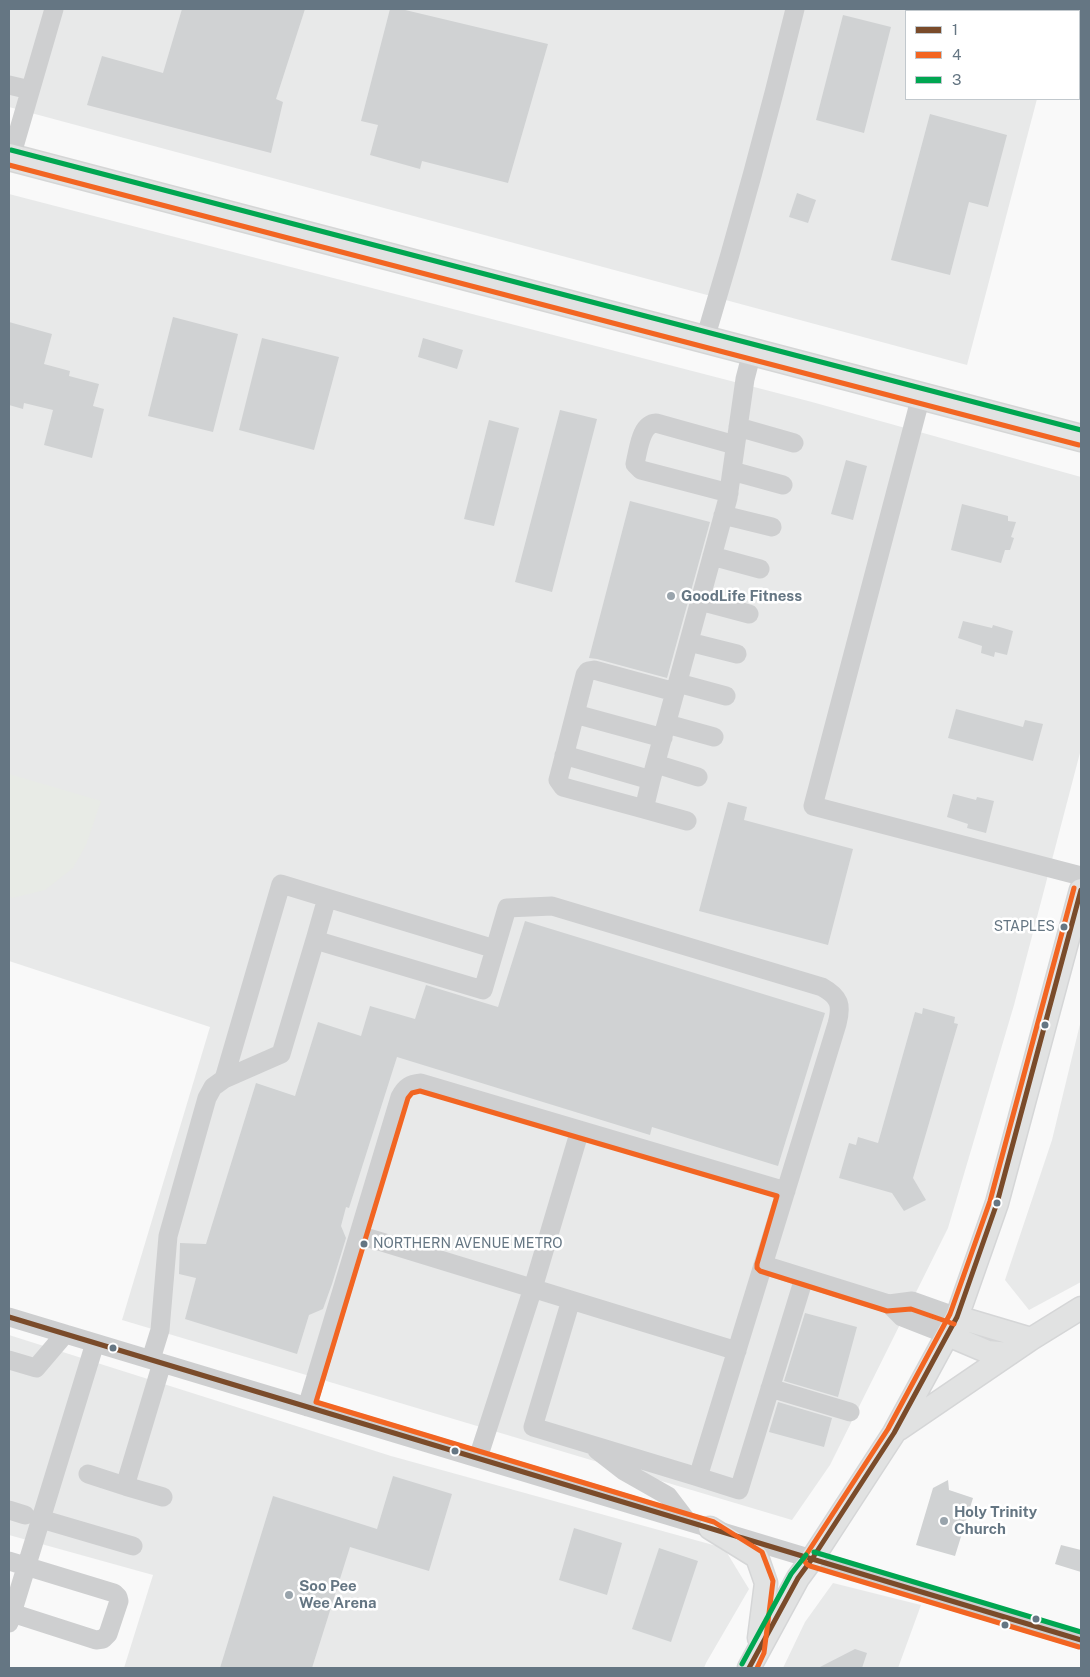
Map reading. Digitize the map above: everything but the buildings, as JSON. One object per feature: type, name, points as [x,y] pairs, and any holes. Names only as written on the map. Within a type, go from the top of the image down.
[{"type":"highway","points":[[10,157],[1081,438]]},
{"type":"main road","points":[[753,1660],[798,1578],[894,1433],[952,1326],[997,1203],[1081,890]]},
{"type":"main road","points":[[894,1433],[1031,1339],[1081,1308]]},
{"type":"main road","points":[[952,1326],[1031,1339]]},
{"type":"main road","points":[[952,1326],[988,1352],[1009,1354]]},
{"type":"main road","points":[[710,1528],[758,1557],[766,1582],[753,1660]]},
{"type":"street","points":[[10,157],[54,9]]},
{"type":"street","points":[[705,339],[760,148],[795,9]]},
{"type":"street","points":[[9,85],[30,90]]},
{"type":"street","points":[[644,809],[729,493],[745,379],[752,352]]},
{"type":"street","points":[[921,396],[813,806],[1081,876]]},
{"type":"street","points":[[729,493],[641,470],[635,464],[645,429],[651,423],[656,422],[737,436],[794,443]]},
{"type":"street","points":[[732,471],[783,485]]},
{"type":"street","points":[[723,515],[772,528]]},
{"type":"street","points":[[712,556],[760,569]]},
{"type":"street","points":[[700,601],[749,614]]},
{"type":"street","points":[[689,642],[737,654]]},
{"type":"street","points":[[687,821],[563,787],[558,780],[585,675],[588,671],[594,670],[676,688],[726,696]]},
{"type":"street","points":[[575,714],[665,731],[714,737]]},
{"type":"street","points":[[564,755],[654,772],[698,777]]},
{"type":"street","points":[[224,1080],[281,884],[495,949]]},
{"type":"street","points":[[125,1486],[156,1361],[168,1236],[207,1098],[213,1087],[224,1080],[281,1054],[327,898]]},
{"type":"street","points":[[315,940],[482,990],[507,908],[552,906],[822,987],[833,993],[838,1002],[840,1012],[698,1477]]},
{"type":"street","points":[[306,1407],[400,1098],[404,1089],[411,1084],[421,1083],[786,1191]]},
{"type":"street","points":[[478,1458],[533,1288],[580,1130]]},
{"type":"street","points":[[359,1235],[737,1351]]},
{"type":"street","points":[[764,1265],[889,1304],[912,1300],[952,1326]]},
{"type":"street","points":[[571,1300],[533,1427],[738,1490],[804,1278]]},
{"type":"street","points":[[9,1317],[1081,1640]]},
{"type":"street","points":[[9,1360],[36,1368],[65,1334]]},
{"type":"street","points":[[18,1563],[114,1592],[119,1601],[108,1634],[103,1639],[96,1640],[10,1618],[18,1563],[25,1515],[96,1343]]},
{"type":"street","points":[[770,1388],[850,1412]]},
{"type":"street","points":[[591,1444],[603,1456],[624,1471],[668,1496],[687,1521]]},
{"type":"street","points":[[88,1474],[163,1497]]},
{"type":"street","points":[[25,1515],[133,1546]]},
{"type":"shaded area","points":[[9,9],[1060,9],[905,10],[905,100],[1037,100],[967,365],[9,107]]},
{"type":"shaded area","points":[[9,194],[812,402],[1081,477],[1081,749],[1014,1005],[948,1228],[830,1465],[792,1520],[122,1320],[210,1027],[9,961]]},
{"type":"shaded area","points":[[9,774],[101,801],[86,845],[73,868],[45,890],[12,898],[9,896]]},
{"type":"shaded area","points":[[1081,1020],[1081,1282],[1029,1310],[1005,1280],[1052,1140]]},
{"type":"shaded area","points":[[9,1335],[391,1456],[724,1548],[749,1589],[704,1668],[124,1668],[153,1575],[9,1535]]},
{"type":"shaded area","points":[[833,1583],[921,1605],[898,1668],[783,1668],[805,1622]]},
{"type":"transit line","name":"3","points":[[11,150],[1081,430]]},
{"type":"transit line","name":"4","points":[[9,165],[1079,445]]},
{"type":"transit line","name":"4","points":[[1074,888],[990,1201],[950,1314],[888,1429],[806,1555],[805,1560],[810,1566],[1079,1647]]},
{"type":"transit line","name":"1","points":[[749,1668],[798,1578],[894,1433],[957,1317],[997,1203],[1081,890]]},
{"type":"transit line","name":"4","points":[[757,1668],[764,1653],[773,1581],[762,1552],[714,1522],[316,1402],[408,1098],[412,1093],[420,1091],[777,1196],[757,1264],[757,1268],[760,1271],[887,1311],[911,1309],[954,1324]]},
{"type":"transit line","name":"1","points":[[9,1317],[1081,1640]]},
{"type":"transit line","name":"3","points":[[814,1552],[1081,1632]]},
{"type":"transit line","name":"3","points":[[742,1664],[791,1574],[806,1555]]},
{"type":"place","name":"GoodLife Fitness","points":[[671,596]]},
{"type":"place","name":"STAPLES","points":[[1064,927]]},
{"type":"place","name":"NORTHERN AVENUE METRO","points":[[364,1244]]},
{"type":"place","name":"Holy Trinity Church","points":[[944,1521]]},
{"type":"place","name":"Soo Pee Wee Arena","points":[[289,1595]]}]
